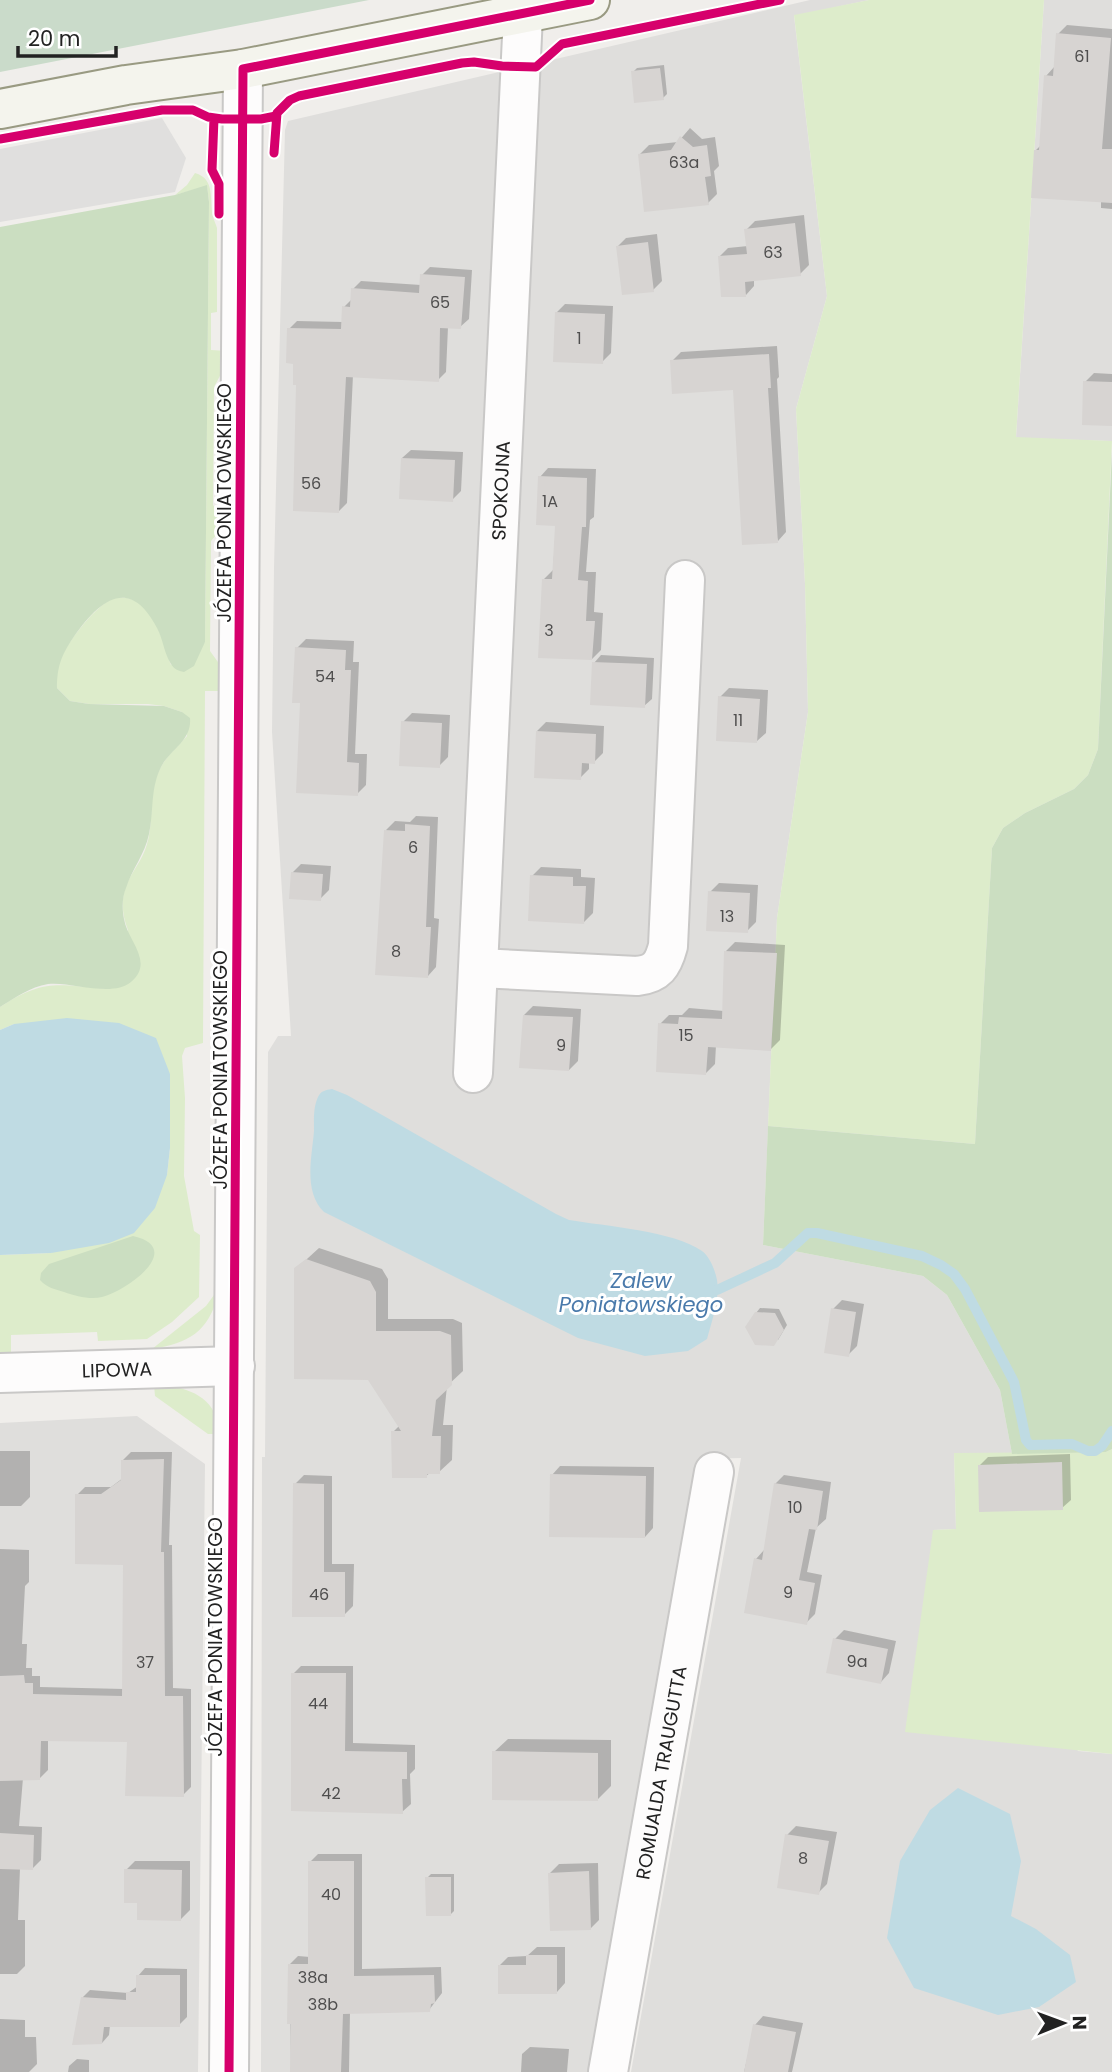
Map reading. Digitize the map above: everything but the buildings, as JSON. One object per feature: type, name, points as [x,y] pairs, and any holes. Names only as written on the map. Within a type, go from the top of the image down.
[{"type":"main road","points":[[0,109],[127,85],[243,69],[590,0]]},
{"type":"street","name":"SPOKOJNA","points":[[473,1073],[523,15]]},
{"type":"street","name":"JÓZEFA PONIATOWSKIEGO","points":[[229,2072],[243,69]]},
{"type":"street","points":[[479,968],[636,976],[649,975],[660,967],[666,956],[685,580]]},
{"type":"street","name":"LIPOWA","points":[[0,1373],[235,1366]]},
{"type":"street","name":"ROMUALDA TRAUGUTTA","points":[[608,2072],[714,1472]]},
{"type":"shaded area","points":[[810,0],[869,0],[794,16],[827,296],[796,409],[808,712],[777,918],[763,1245],[923,1276],[947,1295],[1000,1390],[1012,1454],[954,1454],[956,1529],[933,1530],[1078,1751],[1112,1754],[1112,2072],[631,2072],[741,1458],[700,1459],[590,2072],[261,2072],[262,1457],[265,1457],[268,1052],[278,1036],[291,1036],[272,732],[285,130],[288,121]]},
{"type":"shaded area","points":[[1044,0],[1112,0],[1112,441],[1016,438]]},
{"type":"shaded area","points":[[162,118],[186,158],[175,192],[0,222],[0,149]]},
{"type":"shaded area","points":[[137,1416],[205,1464],[198,2072],[0,2072],[0,1423]]},
{"type":"green space","points":[[0,0],[369,0],[0,72]]},
{"type":"green space","points":[[869,0],[1044,0],[1016,437],[1112,441],[1098,749],[1088,775],[1074,789],[1025,813],[1003,828],[992,848],[975,1144],[768,1126],[777,918],[808,712],[796,409],[827,296],[794,15]]},
{"type":"green space","points":[[195,173],[202,176],[209,185],[217,228],[217,312],[211,313],[211,350],[227,351],[226,374],[221,374],[214,387],[213,505],[224,519],[224,526],[211,541],[210,651],[223,669],[223,691],[205,691],[203,1043],[185,1048],[182,1056],[185,1098],[184,1176],[194,1231],[200,1235],[199,1297],[172,1322],[147,1339],[98,1341],[97,1332],[11,1335],[11,1356],[0,1357],[0,1255],[51,1253],[167,1175],[170,1148],[170,1074],[14,1024],[0,1030],[0,1007],[29,991],[52,986],[108,989],[128,930],[123,911],[124,892],[148,840],[157,775],[167,758],[187,736],[182,712],[164,706],[70,701],[57,688],[57,669],[72,639],[88,619],[105,603],[116,598],[132,599],[148,610],[160,633],[171,665],[205,642],[209,202],[207,186],[175,195],[187,185]]},
{"type":"green space","points":[[207,185],[205,642],[194,666],[184,672],[178,670],[169,660],[159,632],[147,612],[136,602],[126,598],[115,599],[94,613],[73,638],[60,662],[57,681],[57,688],[70,701],[164,706],[190,718],[188,733],[165,761],[158,775],[147,841],[124,895],[124,919],[138,951],[140,967],[138,974],[123,987],[102,989],[41,985],[0,1007],[0,227],[175,195]]},
{"type":"green space","points":[[1112,451],[1112,1449],[1106,1452],[1012,1454],[1000,1390],[947,1295],[923,1276],[763,1245],[768,1126],[975,1144],[992,848],[1003,828],[1025,813],[1074,789],[1088,775],[1098,749]]},
{"type":"green space","points":[[133,1236],[148,1242],[154,1250],[153,1259],[137,1278],[113,1293],[97,1298],[83,1297],[51,1288],[40,1280],[41,1273],[49,1264]]},
{"type":"green space","points":[[214,1295],[218,1295],[214,1308],[195,1334],[177,1343],[152,1349],[206,1306]]},
{"type":"green space","points":[[154,1385],[182,1389],[206,1401],[216,1417],[218,1434],[208,1434],[155,1396]]},
{"type":"green space","points":[[1112,1449],[1112,1754],[905,1732],[933,1530],[956,1529],[954,1453],[1106,1452]]},
{"type":"water","points":[[67,1018],[119,1023],[156,1038],[170,1074],[170,1148],[167,1175],[155,1208],[134,1233],[109,1243],[51,1253],[0,1255],[0,1030],[14,1024]]},
{"type":"water","name":"Zalew Poniatowskiego","points":[[332,1089],[569,1220],[657,1234],[690,1244],[702,1251],[713,1268],[718,1287],[707,1339],[688,1351],[645,1356],[578,1338],[324,1212],[313,1194],[310,1173],[316,1101],[322,1092]]},
{"type":"water","points":[[958,1788],[1010,1814],[1021,1861],[1011,1916],[1036,1929],[1070,1955],[1076,1982],[1039,2007],[998,2015],[914,1988],[887,1938],[900,1861],[930,1810]]},
{"type":"waterway","points":[[717,1290],[775,1263],[808,1233],[922,1256],[954,1274],[965,1289],[1014,1382],[1026,1440],[1030,1445],[1072,1444],[1095,1451],[1112,1431]]},
{"type":"cycle path","points":[[229,2072],[243,69],[590,0]]},
{"type":"cycle path","points":[[274,153],[277,113],[290,100],[299,96],[462,63],[536,67],[562,44],[780,0]]},
{"type":"cycle path","points":[[0,139],[162,110],[193,110],[208,117],[222,119],[261,119],[276,116]]},
{"type":"cycle path","points":[[214,118],[212,170],[219,184],[219,214]]}]
